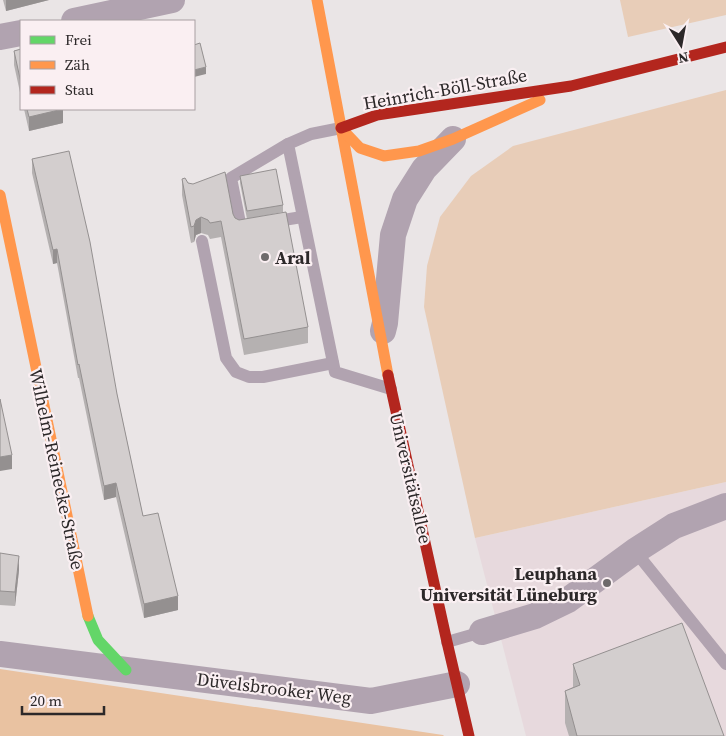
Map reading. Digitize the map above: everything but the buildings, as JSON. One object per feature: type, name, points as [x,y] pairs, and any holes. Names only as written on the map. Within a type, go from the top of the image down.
[{"type":"street","points":[[79,20],[172,0]]},
{"type":"street","name":"Universitätsallee","points":[[317,0],[391,389],[469,736]]},
{"type":"street","points":[[0,37],[20,33]]},
{"type":"street","name":"Heinrich-Böll-Straße","points":[[571,86],[453,139],[419,151],[384,156],[360,148],[341,128],[377,115],[571,86],[726,46]]},
{"type":"street","name":"Universitätsallee","points":[[381,336],[385,323],[393,235],[405,199],[424,169],[453,139]]},
{"type":"street","name":"Wilhelm-Reinecke-Straße","points":[[0,195],[6,258],[87,613],[98,640],[126,670]]},
{"type":"street","points":[[482,632],[535,616],[568,600],[635,551],[674,526],[726,506]]},
{"type":"street","name":"Düvelsbrooker Weg","points":[[0,654],[371,701],[457,684]]},
{"type":"lane","points":[[217,181],[231,178],[288,144],[311,134],[341,128]]},
{"type":"lane","points":[[288,144],[335,372],[391,389]]},
{"type":"lane","points":[[231,178],[241,228],[302,217]]},
{"type":"lane","points":[[202,241],[226,358],[236,372],[248,377],[263,377],[333,362]]},
{"type":"lane","points":[[635,551],[726,664]]},
{"type":"lane","points":[[447,642],[482,632]]},
{"type":"shaded area","points":[[620,0],[726,0],[726,15],[628,37]]},
{"type":"shaded area","points":[[726,90],[726,482],[475,538],[424,307],[427,266],[440,217],[471,176],[513,146]]},
{"type":"shaded area","name":"Leuphana Universität Lüneburg","points":[[726,482],[726,736],[526,736],[475,538]]},
{"type":"shaded area","points":[[0,669],[443,735],[444,736],[0,736]]},
{"type":"traffic: fast","points":[[88,616],[98,640],[126,670]]},
{"type":"traffic: slow","points":[[317,0],[388,375]]},
{"type":"traffic: slow","points":[[341,128],[360,148],[384,156],[419,151],[453,139],[540,100]]},
{"type":"traffic: slow","points":[[0,195],[88,616]]},
{"type":"traffic: jam","points":[[341,128],[377,115],[571,86],[726,47]]},
{"type":"traffic: jam","points":[[388,375],[469,736]]},
{"type":"place","name":"Aral","points":[[265,257]]},
{"type":"place","name":"Leuphana Universität Lüneburg","points":[[607,583]]}]
